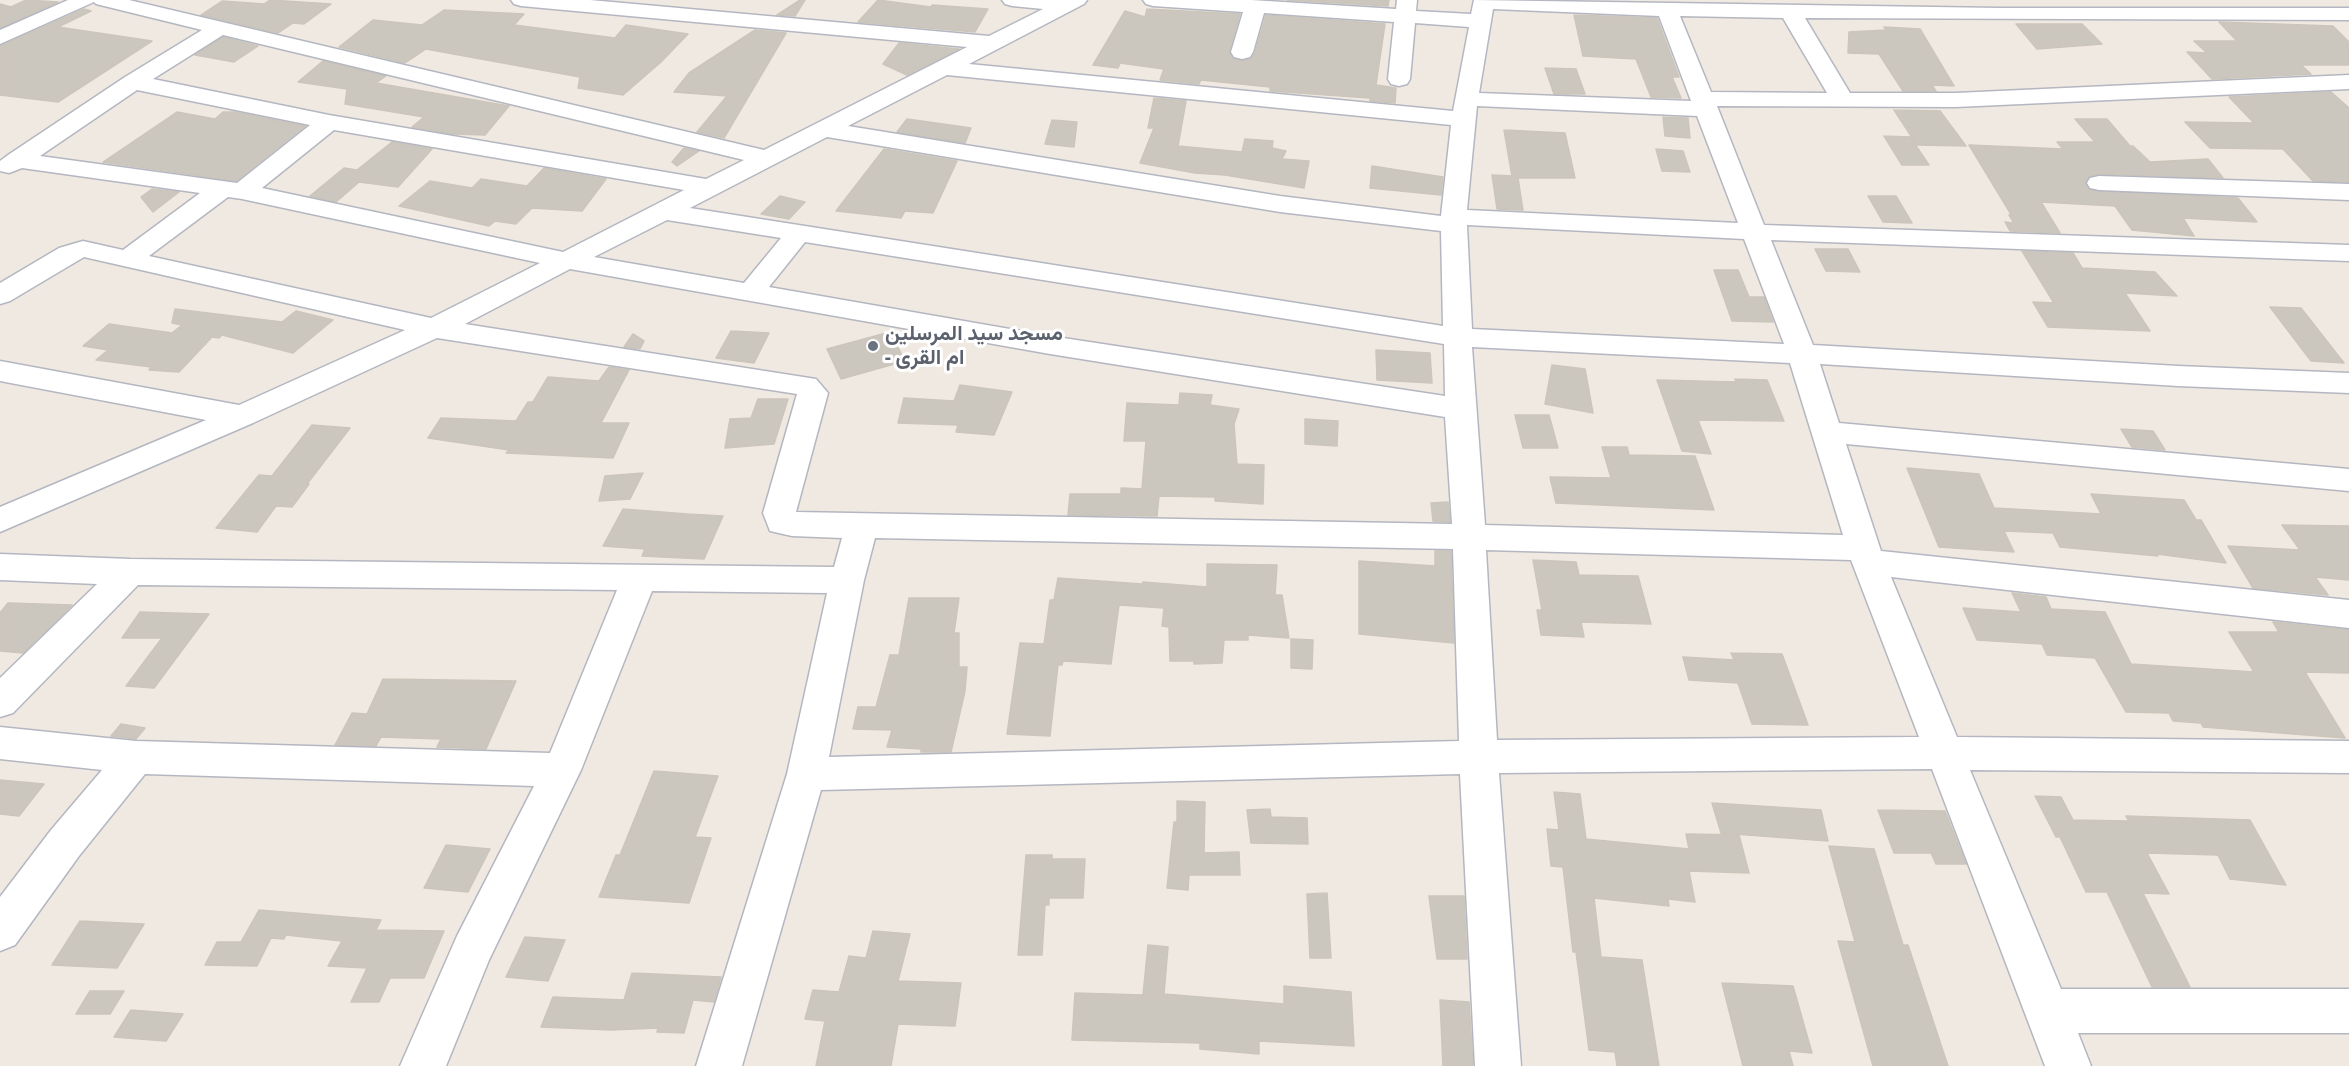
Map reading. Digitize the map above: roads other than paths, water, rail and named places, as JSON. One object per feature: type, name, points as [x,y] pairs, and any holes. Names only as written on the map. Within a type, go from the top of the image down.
[{"type":"street","points":[[0,38],[85,0]]},
{"type":"street","points":[[103,0],[766,158]]},
{"type":"street","points":[[521,0],[992,43]]},
{"type":"street","points":[[1012,0],[1072,2]]},
{"type":"street","points":[[1153,0],[1255,7],[1790,11],[2128,7],[2349,14]]},
{"type":"street","points":[[0,520],[242,416],[434,328],[1072,2]]},
{"type":"street","points":[[1242,52],[1255,7]]},
{"type":"street","points":[[1399,80],[1406,8]]},
{"type":"street","points":[[1483,8],[1465,109],[1454,221],[1460,409],[1498,1066]]},
{"type":"street","points":[[1668,10],[1802,354],[1865,555],[2068,1066]]},
{"type":"street","points":[[1790,11],[1843,100]]},
{"type":"street","points":[[9,166],[133,82],[220,28]]},
{"type":"street","points":[[943,68],[1465,109],[1843,100],[1956,100],[2349,82]]},
{"type":"street","points":[[133,82],[328,122],[707,187]]},
{"type":"street","points":[[128,259],[328,122]]},
{"type":"street","points":[[823,129],[1280,204],[1454,221],[2349,253]]},
{"type":"street","points":[[9,166],[232,189],[564,260],[1050,345],[1460,409]]},
{"type":"street","points":[[2099,183],[2349,192]]},
{"type":"street","points":[[661,211],[1458,337],[1802,354],[2166,376],[2349,383]]},
{"type":"street","points":[[750,293],[798,234]]},
{"type":"street","points":[[0,295],[75,250],[90,250],[434,328],[806,386],[813,393],[779,513],[782,522],[792,524],[1469,537],[1865,555],[2349,614]]},
{"type":"street","points":[[0,371],[242,416]]},
{"type":"street","points":[[1826,432],[2349,480]]},
{"type":"street","points":[[719,1066],[806,774],[847,580],[862,526]]},
{"type":"street","points":[[0,567],[130,572],[847,580]]},
{"type":"street","points":[[0,702],[130,572]]},
{"type":"street","points":[[423,1066],[472,950],[562,770],[640,577]]},
{"type":"street","points":[[0,743],[136,757],[562,770]]},
{"type":"street","points":[[806,774],[1479,757],[1943,753],[2349,757]]},
{"type":"street","points":[[0,932],[65,843],[136,757]]},
{"type":"street","points":[[2048,1011],[2349,1011]]},
{"type":"place","name":"مسجد سيد المرسلين - ام القرى","points":[[873,346]]}]
